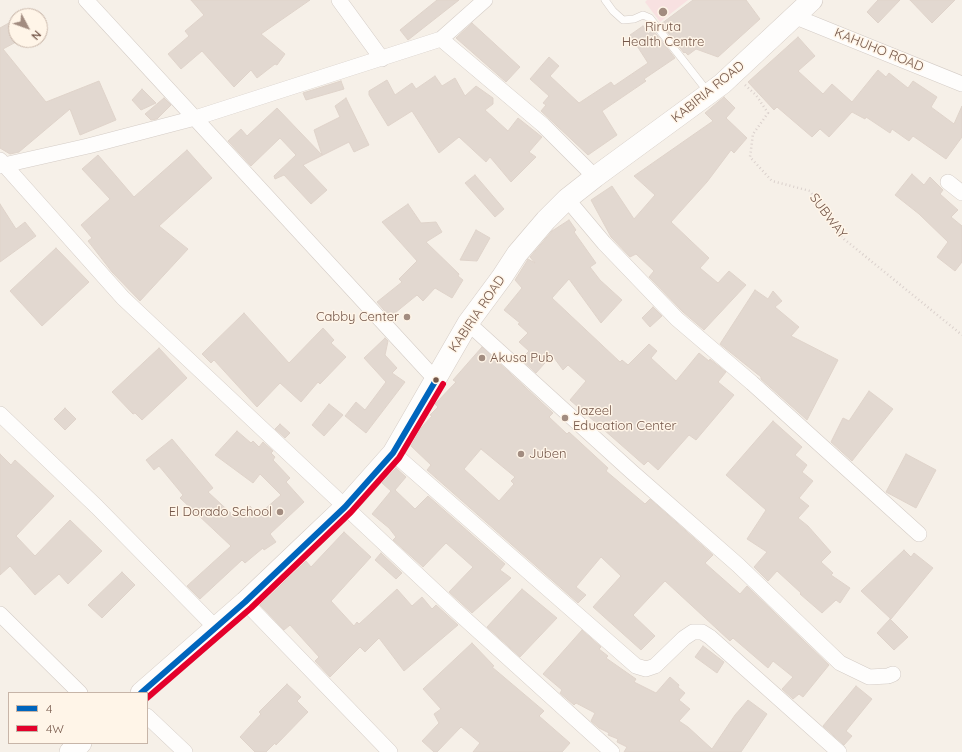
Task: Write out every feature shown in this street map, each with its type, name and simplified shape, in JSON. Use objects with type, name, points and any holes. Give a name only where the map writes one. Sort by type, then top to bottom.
[{"type":"main road","name":"KABIRIA ROAD","points":[[142,692],[245,602],[346,507],[393,453],[468,323],[517,254],[567,199],[710,94],[796,17],[812,0]]},
{"type":"main road","points":[[70,752],[80,744]]},
{"type":"street","points":[[86,0],[436,380]]},
{"type":"street","points":[[339,0],[382,59]]},
{"type":"street","points":[[1,163],[88,146],[195,118],[382,59],[441,39],[484,0]]},
{"type":"street","name":"KAHUHO ROAD","points":[[796,17],[962,84]]},
{"type":"street","points":[[441,39],[543,126],[595,177]]},
{"type":"street","points":[[1,163],[123,298],[453,608],[611,752]]},
{"type":"street","points":[[948,182],[962,193]]},
{"type":"street","points":[[567,199],[604,243],[677,319],[752,382],[919,534]]},
{"type":"street","points":[[468,323],[632,472],[738,565],[840,663],[869,677],[888,676],[893,674]]},
{"type":"street","points":[[0,414],[97,507],[215,627]]},
{"type":"street","points":[[393,453],[636,666],[646,669],[655,666],[684,638],[693,632],[702,632],[710,637],[839,752]]},
{"type":"street","points":[[245,602],[390,752]]},
{"type":"street","points":[[0,614],[79,692]]},
{"type":"street","points":[[148,717],[185,752]]},
{"type":"lane","points":[[605,0],[613,11],[623,20],[634,19],[643,15],[650,18],[710,94]]},
{"type":"path","name":"SUBWAY","points":[[732,74],[756,95],[768,114],[753,134],[750,157],[772,182],[810,191],[844,239],[962,335]]},
{"type":"shaded area","name":"Riruta Health Centre","points":[[647,0],[688,0],[660,22],[645,2]]},
{"type":"building","points":[[191,0],[310,0],[261,34],[285,54],[277,65],[275,64],[257,78],[251,70],[234,87],[202,51],[181,69],[168,54],[189,36],[185,31],[204,15]]},
{"type":"building","points":[[437,0],[459,0],[408,40],[400,30]]},
{"type":"building","points":[[693,0],[746,0],[760,19],[718,57],[696,49],[688,55],[685,52],[684,53],[661,24]]},
{"type":"building","points":[[878,0],[900,0],[878,23],[867,12]]},
{"type":"building","points":[[910,0],[955,0],[932,23]]},
{"type":"building","points":[[472,23],[520,67],[506,82],[456,38]]},
{"type":"building","points":[[8,24],[8,46],[3,49],[46,102],[99,81],[116,120],[80,135],[70,109],[19,152],[10,154],[0,148],[0,28]]},
{"type":"building","points":[[643,26],[648,34],[653,30],[675,58],[644,79],[646,81],[602,111],[617,135],[588,155],[541,111],[546,105],[543,103],[549,96],[530,79],[549,57],[559,66],[550,76],[579,103],[611,82],[614,86],[648,63],[630,35]]},
{"type":"building","points":[[798,37],[815,56],[798,71],[823,94],[832,84],[852,102],[878,70],[886,77],[889,73],[908,88],[913,81],[937,97],[931,107],[954,124],[962,106],[962,137],[946,159],[913,136],[909,141],[892,129],[890,133],[866,117],[865,119],[852,112],[829,137],[820,129],[812,137],[777,107],[774,110],[748,82]]},
{"type":"building","points":[[435,76],[442,86],[455,78],[465,96],[476,86],[493,98],[493,104],[485,110],[508,131],[518,118],[542,137],[529,152],[536,157],[511,182],[490,157],[486,162],[459,137],[439,153],[412,111],[388,126],[369,95],[369,91],[387,80],[395,95],[412,83],[416,89]]},
{"type":"building","points":[[341,81],[344,89],[306,100],[303,93]]},
{"type":"building","points":[[142,89],[156,103],[141,110],[132,100]]},
{"type":"building","points":[[724,97],[735,108],[726,118],[747,138],[734,153],[731,150],[707,182],[671,222],[709,258],[700,268],[718,283],[729,271],[746,285],[704,330],[683,312],[649,277],[654,271],[636,254],[630,257],[611,237],[591,200],[612,186],[634,219],[655,195],[634,176],[713,121],[705,113]]},
{"type":"building","points":[[164,98],[171,105],[157,119],[151,120],[145,114]]},
{"type":"building","points":[[346,98],[369,145],[354,152],[349,142],[303,165],[327,190],[311,204],[284,175],[275,179],[274,176],[296,155],[280,138],[251,166],[228,141],[241,129],[247,136],[277,108],[322,155],[314,130],[340,117],[335,106]]},
{"type":"building","points":[[187,150],[212,178],[159,226],[188,249],[140,301],[112,272],[88,241],[92,238],[81,225],[110,199],[82,169],[98,155],[134,197]]},
{"type":"building","points":[[912,174],[924,185],[930,177],[943,190],[940,194],[958,210],[951,217],[962,226],[962,262],[955,271],[937,257],[948,242],[919,214],[895,195]]},
{"type":"building","points":[[475,175],[504,209],[495,217],[465,183]]},
{"type":"building","points":[[0,204],[16,229],[25,222],[36,236],[0,262]]},
{"type":"building","points":[[408,204],[421,223],[436,222],[442,232],[426,242],[459,274],[458,276],[463,280],[452,298],[435,288],[423,301],[417,295],[390,317],[377,302],[402,282],[399,279],[417,261],[382,222]]},
{"type":"building","points":[[569,220],[576,230],[574,232],[596,263],[590,267],[600,280],[622,300],[601,323],[569,279],[552,298],[620,362],[622,360],[628,365],[649,344],[657,351],[651,358],[676,381],[699,353],[709,361],[710,359],[726,372],[718,382],[734,395],[696,440],[689,435],[658,470],[648,461],[644,465],[570,400],[586,381],[568,365],[563,370],[552,355],[536,373],[521,359],[529,351],[519,342],[528,333],[518,324],[520,323],[504,310],[522,288],[515,280],[528,259],[535,263],[530,257],[552,231]]},
{"type":"building","points":[[476,230],[490,238],[477,261],[460,260]]},
{"type":"building","points":[[56,248],[89,282],[42,326],[10,291]]},
{"type":"building","points":[[755,290],[768,299],[773,291],[782,301],[775,307],[799,327],[791,336],[838,360],[807,420],[761,379],[761,377],[720,344]]},
{"type":"building","points":[[653,307],[662,316],[650,327],[642,318]]},
{"type":"building","points":[[244,313],[289,363],[323,328],[334,340],[331,343],[346,357],[320,384],[318,382],[301,402],[280,383],[257,407],[214,360],[211,363],[202,354]]},
{"type":"building","points":[[385,338],[388,341],[385,355],[397,368],[392,373],[405,382],[366,433],[345,416],[356,402],[365,410],[386,382],[364,358]]},
{"type":"building","points":[[482,347],[553,413],[549,417],[567,434],[569,432],[608,468],[606,471],[645,504],[650,499],[713,555],[705,563],[740,594],[747,586],[829,665],[803,697],[799,694],[793,699],[782,689],[793,677],[773,661],[768,668],[733,638],[730,641],[665,581],[633,615],[655,636],[641,650],[593,607],[621,576],[601,557],[576,587],[586,595],[578,603],[427,470],[431,465],[411,446],[421,428],[432,416],[430,415],[438,407],[435,404],[456,382],[453,380]],"holes":[[[481,449],[515,477],[511,481],[514,484],[499,501],[464,469]]]},
{"type":"building","points":[[159,348],[187,378],[142,420],[135,413],[133,414],[112,392]]},
{"type":"building","points":[[869,391],[893,409],[852,461],[831,442],[843,418],[849,421]]},
{"type":"building","points":[[329,404],[343,415],[324,436],[312,425]]},
{"type":"building","points":[[65,408],[76,419],[65,430],[54,419]]},
{"type":"building","points":[[773,421],[802,447],[795,455],[807,465],[802,472],[813,481],[799,498],[809,506],[798,518],[808,526],[831,552],[821,562],[833,573],[831,575],[850,588],[840,603],[836,600],[822,613],[777,571],[768,581],[754,567],[767,552],[747,539],[766,510],[726,475]]},
{"type":"building","points":[[280,424],[290,433],[285,438],[275,429]]},
{"type":"building","points":[[237,431],[251,443],[253,441],[259,447],[263,442],[273,451],[271,453],[275,457],[273,460],[290,478],[286,482],[304,502],[270,534],[276,542],[264,550],[263,548],[245,563],[242,560],[200,599],[187,586],[231,546],[180,498],[183,495],[159,466],[154,470],[146,460],[172,439],[213,488],[208,492],[235,517],[250,506],[257,516],[281,495],[260,474],[253,483],[215,455]]},
{"type":"building","points":[[0,454],[11,465],[15,460],[54,496],[16,536],[35,556],[70,520],[102,551],[68,584],[59,574],[35,595],[10,566],[0,575]]},
{"type":"building","points":[[906,454],[936,470],[916,508],[886,492]]},
{"type":"building","points":[[396,468],[406,477],[395,490],[415,509],[428,496],[505,564],[500,570],[511,578],[472,613],[449,592],[473,567],[446,543],[423,567],[393,540],[396,537],[389,528],[372,514],[391,491],[382,483]]},
{"type":"building","points":[[344,532],[371,557],[331,601],[354,626],[357,622],[359,624],[397,589],[412,606],[422,597],[432,609],[436,605],[458,625],[404,671],[379,638],[365,652],[360,647],[330,677],[315,661],[319,657],[290,625],[284,630],[260,605],[306,561],[311,567]]},
{"type":"building","points":[[904,550],[911,557],[914,553],[933,568],[891,619],[861,591]]},
{"type":"building","points":[[381,553],[402,573],[396,579],[375,560]]},
{"type":"building","points":[[122,572],[135,585],[102,618],[88,605]]},
{"type":"building","points":[[522,589],[557,618],[520,657],[487,627]]},
{"type":"building","points":[[890,619],[908,637],[894,650],[877,633]]},
{"type":"building","points":[[582,630],[601,647],[599,649],[608,656],[606,658],[636,679],[634,682],[656,693],[670,677],[679,685],[678,687],[685,693],[679,700],[690,709],[679,721],[688,727],[712,749],[735,715],[748,700],[767,714],[741,752],[624,752],[627,747],[617,742],[618,739],[608,735],[609,733],[599,728],[591,721],[595,713],[576,703],[574,705],[560,693],[562,690],[543,674]]},
{"type":"building","points":[[472,643],[494,666],[492,667],[544,711],[539,716],[570,743],[562,752],[473,752],[480,743],[461,727],[437,752],[434,752],[422,741],[439,723],[434,714],[441,709],[423,689]]},
{"type":"building","points":[[703,646],[724,662],[717,673],[695,657]]},
{"type":"building","points":[[287,684],[301,697],[297,701],[308,712],[276,745],[275,743],[266,752],[255,752],[240,737],[261,714],[259,712]]},
{"type":"building","points":[[856,686],[872,699],[846,731],[852,736],[844,745],[823,726]]},
{"type":"transit line","name":"4","points":[[142,692],[245,602],[345,507],[393,453],[436,380]]},
{"type":"transit line","name":"4W","points":[[148,697],[251,608],[351,512],[399,458],[443,384]]},
{"type":"place","name":"Riruta Health Centre","points":[[663,12]]},
{"type":"place","name":"Cabby Center","points":[[407,317]]},
{"type":"place","name":"Akusa Pub","points":[[482,358]]},
{"type":"place","name":"Jazeel Education Center","points":[[565,418]]},
{"type":"place","name":"Juben","points":[[521,454]]},
{"type":"place","name":"El Dorado School","points":[[280,512]]}]
